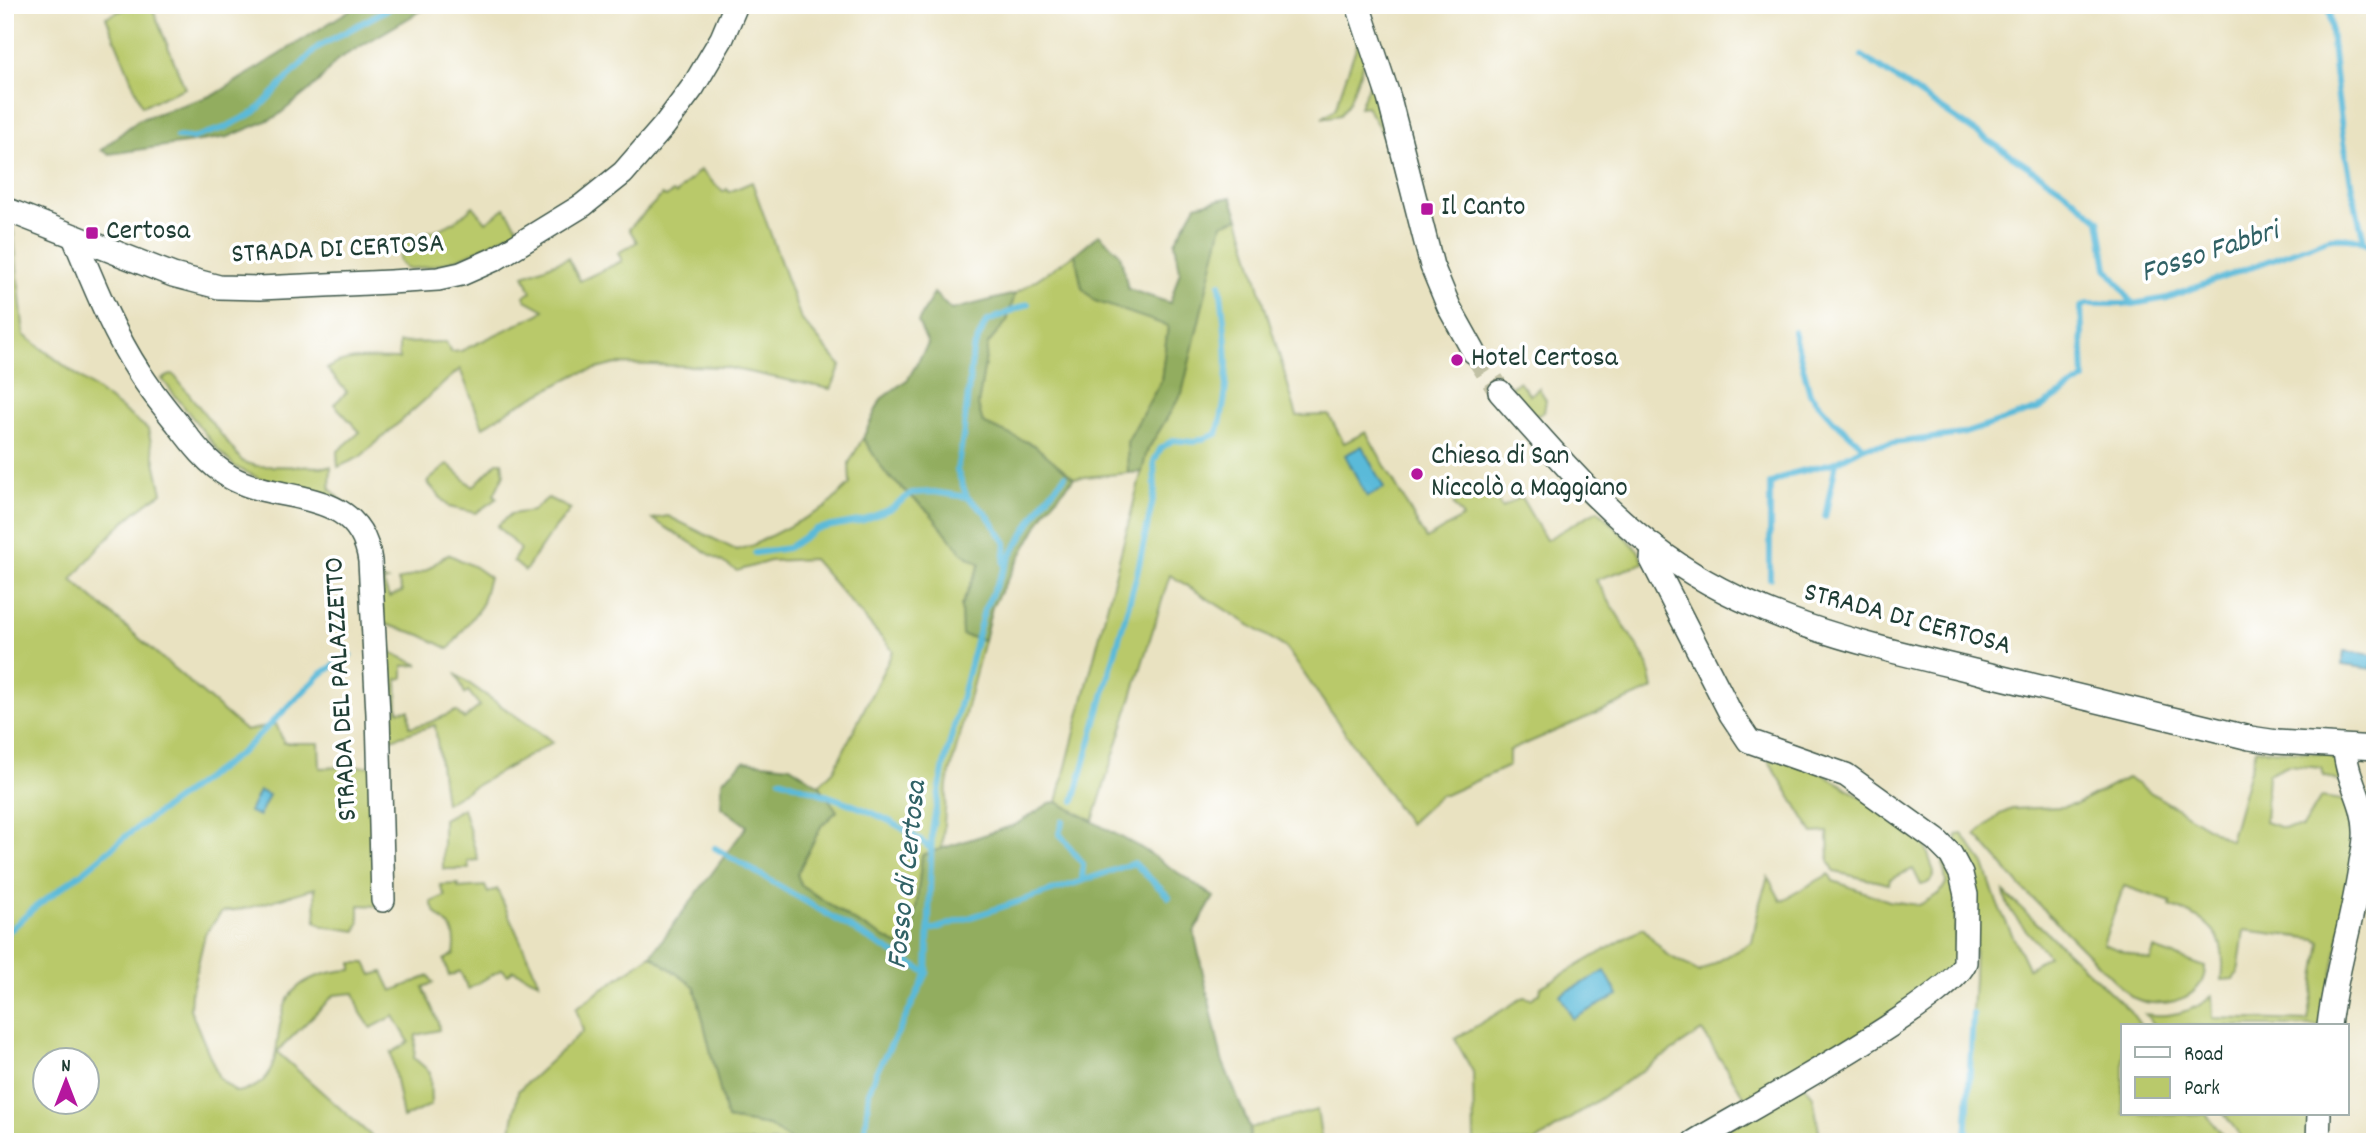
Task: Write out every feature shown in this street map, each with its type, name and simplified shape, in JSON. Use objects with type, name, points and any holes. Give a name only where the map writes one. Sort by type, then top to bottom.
[{"type":"street","name":"STRADA DI CERTOSA","points":[[5,209],[173,275],[226,288],[390,282],[438,279],[461,274],[495,259],[583,205],[623,173],[664,126],[693,87],[722,38],[736,5]]},
{"type":"street","points":[[1358,5],[1389,98],[1432,266],[1449,307],[1474,352]]},
{"type":"street","name":"STRADA DEL PALAZZETTO","points":[[74,237],[131,360],[153,393],[208,459],[237,481],[306,498],[326,506],[354,523],[363,537],[370,561],[378,714],[383,900]]},
{"type":"street","name":"STRADA DI CERTOSA","points":[[1500,392],[1571,469],[1653,546],[1694,573],[1751,604],[1796,623],[1843,638],[2250,738],[2375,748]]},
{"type":"street","points":[[1653,546],[1652,560],[1731,714],[1749,741],[1846,775],[1936,840],[1955,860],[1961,874],[1967,905],[1965,962],[1962,970],[1947,984],[1822,1068],[1693,1142]]},
{"type":"street","points":[[2329,1024],[2340,961],[2357,897],[2365,830],[2363,815],[2347,769],[2345,747]]},
{"type":"street","points":[[2318,1142],[2319,1116]]},
{"type":"green space","points":[[134,5],[151,5],[185,88],[142,106],[106,17]]},
{"type":"green space","points":[[358,5],[431,5],[337,60],[318,83],[276,117],[228,137],[109,154],[101,150],[138,120],[216,94]]},
{"type":"green space","points":[[1361,33],[1366,56],[1349,102],[1340,115],[1322,118],[1335,109]]},
{"type":"green space","points":[[1373,73],[1388,142],[1366,106],[1360,107]]},
{"type":"green space","points":[[700,170],[723,192],[752,182],[801,319],[841,366],[831,389],[724,367],[616,364],[577,374],[514,407],[483,427],[460,369],[360,457],[338,467],[337,452],[360,432],[334,404],[347,392],[327,369],[352,360],[399,359],[399,343],[446,342],[451,352],[461,351],[539,314],[544,310],[526,300],[524,296],[531,292],[524,275],[568,258],[580,281],[622,261],[618,253],[637,242],[629,229],[662,195],[666,197],[673,192],[676,194]]},
{"type":"green space","points":[[1231,197],[1239,218],[1222,224],[1182,393],[1147,451],[1142,472],[1128,473],[1127,442],[1161,381],[1168,326],[1095,301],[1082,288],[1075,254],[1099,234],[1120,254],[1128,289],[1170,303],[1180,271],[1175,242],[1196,205]]},
{"type":"green space","points":[[473,206],[486,222],[505,208],[519,229],[465,256],[437,265],[406,269],[399,261],[401,251],[411,239],[442,228]]},
{"type":"green space","points":[[1239,218],[1297,416],[1329,415],[1344,443],[1366,432],[1426,539],[1463,517],[1453,504],[1487,483],[1502,508],[1521,497],[1546,540],[1598,510],[1638,550],[1644,563],[1596,580],[1648,664],[1653,689],[1509,751],[1509,766],[1440,795],[1409,824],[1286,648],[1170,575],[1093,821],[1057,802],[1147,451],[1182,393],[1222,223]]},
{"type":"green space","points":[[5,223],[13,229],[24,335],[148,429],[162,493],[136,511],[113,532],[72,580],[246,731],[276,724],[284,743],[319,743],[320,768],[372,766],[378,906],[359,905],[356,931],[323,926],[316,922],[315,888],[248,908],[222,912],[205,934],[190,1009],[219,1078],[236,1092],[253,1088],[264,1080],[271,1070],[287,1001],[306,981],[333,972],[352,970],[352,963],[366,963],[372,975],[383,972],[392,991],[429,976],[433,983],[423,987],[439,1030],[416,1035],[414,1058],[430,1072],[431,1105],[403,1118],[391,1053],[409,1042],[394,1016],[371,1028],[361,1013],[354,993],[334,995],[277,1052],[378,1142],[5,1142]]},
{"type":"green space","points":[[1075,254],[1082,288],[1095,301],[1168,325],[1161,381],[1127,442],[1128,473],[1074,478],[1034,445],[983,424],[978,405],[988,344],[1007,321],[1015,294]]},
{"type":"green space","points":[[934,293],[951,310],[1015,294],[1007,321],[988,344],[978,405],[983,423],[1034,445],[1074,478],[1047,509],[992,607],[984,640],[962,635],[961,606],[980,564],[962,553],[930,513],[886,474],[863,438],[881,399],[908,379],[928,344],[918,322]]},
{"type":"green space","points":[[173,374],[243,462],[257,466],[331,467],[330,489],[352,510],[258,478],[235,467],[218,450],[162,379]]},
{"type":"green space","points":[[1519,381],[1530,395],[1539,388],[1546,400],[1544,412],[1533,415],[1510,388]]},
{"type":"green space","points":[[863,438],[886,474],[930,513],[962,553],[980,564],[961,606],[962,635],[984,640],[947,785],[942,849],[922,855],[913,937],[901,947],[852,920],[801,885],[797,874],[821,826],[837,811],[819,785],[834,770],[893,651],[813,559],[770,561],[737,571],[652,519],[668,516],[736,550],[751,546],[825,508],[850,484],[849,463]]},
{"type":"green space","points":[[497,462],[502,462],[504,474],[494,495],[497,498],[476,513],[449,507],[427,482],[448,464],[473,487]]},
{"type":"green space","points":[[548,498],[571,509],[525,571],[513,561],[520,549],[497,526],[511,514],[532,511]]},
{"type":"green space","points":[[448,554],[489,577],[481,606],[449,649],[421,635],[381,623],[378,578],[387,581],[383,582],[389,597],[402,592],[398,581],[425,571]]},
{"type":"green space","points":[[383,649],[419,665],[403,666],[403,678],[397,679],[398,711],[409,710],[410,727],[428,723],[456,711],[464,719],[480,706],[468,691],[465,694],[457,675],[553,742],[445,803],[435,725],[388,740]]},
{"type":"green space","points":[[2256,749],[2329,754],[2338,761],[2344,783],[2324,776],[2322,768],[2288,765],[2268,774],[2265,822],[2283,828],[2303,827],[2321,797],[2348,801],[2358,836],[2323,1024],[2153,1024],[2145,1014],[2181,1012],[2205,1002],[2212,996],[2213,1018],[2308,1021],[2321,942],[2316,939],[2244,930],[2238,973],[2233,979],[2222,980],[2222,951],[2214,931],[2196,917],[2170,906],[2171,902],[2124,886],[2103,944],[2150,961],[2154,949],[2205,967],[2200,984],[2188,996],[2170,1002],[2144,1002],[2131,997],[2021,887],[1976,835],[2000,814],[2012,809],[2077,804],[2127,778],[2230,841]]},
{"type":"green space","points":[[1764,753],[1821,772],[1922,836],[1934,872],[1932,879],[1921,885],[1913,869],[1890,879],[1889,884],[1835,872],[1829,861],[1828,832],[1813,833]]},
{"type":"green space","points":[[744,761],[790,766],[819,785],[837,811],[821,826],[797,874],[801,885],[852,920],[900,946],[913,937],[922,855],[1015,825],[1050,803],[1057,802],[1143,849],[1214,897],[1194,932],[1222,1060],[1250,1128],[1249,1137],[1245,1142],[793,1142],[769,1126],[727,1119],[695,987],[651,955],[747,826],[721,807],[722,781]]},
{"type":"green space","points":[[463,808],[478,860],[468,861],[469,869],[443,869],[443,819]]},
{"type":"green space","points":[[1962,834],[1984,864],[1997,903],[2028,968],[2048,956],[2016,918],[2004,892],[2130,1011],[2140,1024],[2121,1024],[2121,1116],[2208,1116],[2228,1142],[1964,1142],[1974,979],[1975,909],[1955,846],[1957,835]]},
{"type":"green space","points":[[1942,855],[1955,874],[1956,967],[1894,1015],[1684,1142],[1676,1142],[1746,1099],[1702,1031],[1535,1142],[1474,1142],[1473,1072],[1455,1039],[1524,997],[1531,999],[1540,993],[1541,987],[1643,928],[1666,954],[1699,972],[1752,942],[1768,877],[1781,901],[1829,874],[1833,881],[1889,901],[1919,905],[1940,893],[1946,883]]},
{"type":"green space","points":[[458,884],[458,888],[485,886],[488,893],[497,889],[539,982],[513,970],[508,975],[502,969],[468,989],[460,971],[449,976],[444,960],[454,954],[454,934],[434,910],[431,902],[445,896],[440,885]]},
{"type":"green space","points":[[651,955],[695,987],[727,1119],[769,1126],[793,1142],[509,1142],[518,1091],[583,1031],[576,1008]]},
{"type":"green space","points":[[1803,1083],[1813,1096],[1821,1142],[1706,1142]]},
{"type":"green space","points":[[1317,1110],[1322,1142],[1250,1142],[1250,1128]]},
{"type":"green space","points":[[2226,1116],[2312,1116],[2310,1142],[2245,1142]]},
{"type":"water","points":[[1362,446],[1384,488],[1367,497],[1345,455]]},
{"type":"water","points":[[2344,651],[2374,655],[2372,669],[2342,665]]},
{"type":"water","points":[[259,791],[269,795],[259,816],[249,812]]},
{"type":"water","points":[[1605,971],[1618,995],[1573,1019],[1560,995]]},
{"type":"waterway","points":[[177,137],[192,138],[224,128],[255,112],[318,47],[395,5]]},
{"type":"waterway","points":[[2329,5],[2341,124],[2364,240]]},
{"type":"waterway","points":[[1862,56],[2063,190],[2099,220],[2107,268],[2133,304]]},
{"type":"waterway","name":"Fosso Fabbri","points":[[1794,332],[1810,394],[1833,420],[1864,447],[1962,434],[2038,409],[2084,379],[2081,307],[2087,304],[2133,304],[2167,298],[2330,238],[2354,239],[2375,250]]},
{"type":"waterway","points":[[1074,801],[1137,574],[1155,490],[1154,461],[1161,448],[1173,440],[1194,442],[1217,434],[1227,378],[1220,284]]},
{"type":"waterway","name":"Fosso di Certosa","points":[[967,497],[957,470],[973,350],[986,322],[1028,304]]},
{"type":"waterway","points":[[1770,578],[1770,484],[1790,474],[1836,462],[1864,447]]},
{"type":"waterway","points":[[1825,517],[1836,462]]},
{"type":"waterway","name":"Fosso di Certosa","points":[[861,1142],[869,1091],[876,1072],[927,973],[932,830],[944,765],[984,610],[1012,553],[1044,501],[1065,476]]},
{"type":"waterway","name":"Fosso di Certosa","points":[[755,553],[788,548],[816,529],[864,520],[892,508],[912,493],[934,492],[967,497],[986,513],[1006,543],[1004,564]]},
{"type":"waterway","points":[[5,935],[34,908],[126,836],[243,751],[321,674],[350,655]]},
{"type":"waterway","points":[[780,779],[878,815],[914,835],[930,848]]},
{"type":"waterway","points":[[928,931],[1082,881],[1083,864],[1059,833],[1063,821]]},
{"type":"waterway","points":[[715,848],[927,973]]},
{"type":"waterway","points":[[1082,881],[1134,863],[1169,897]]},
{"type":"waterway","points":[[1966,1142],[1973,1014]]},
{"type":"tunnel","points":[[1474,352],[1500,392]]},
{"type":"place","name":"Il Canto","points":[[1427,209]]},
{"type":"place","name":"Certosa","points":[[92,233]]},
{"type":"place","name":"Hotel Certosa","points":[[1457,360]]},
{"type":"place","name":"Chiesa di San Niccolò a Maggiano","points":[[1417,474]]}]
